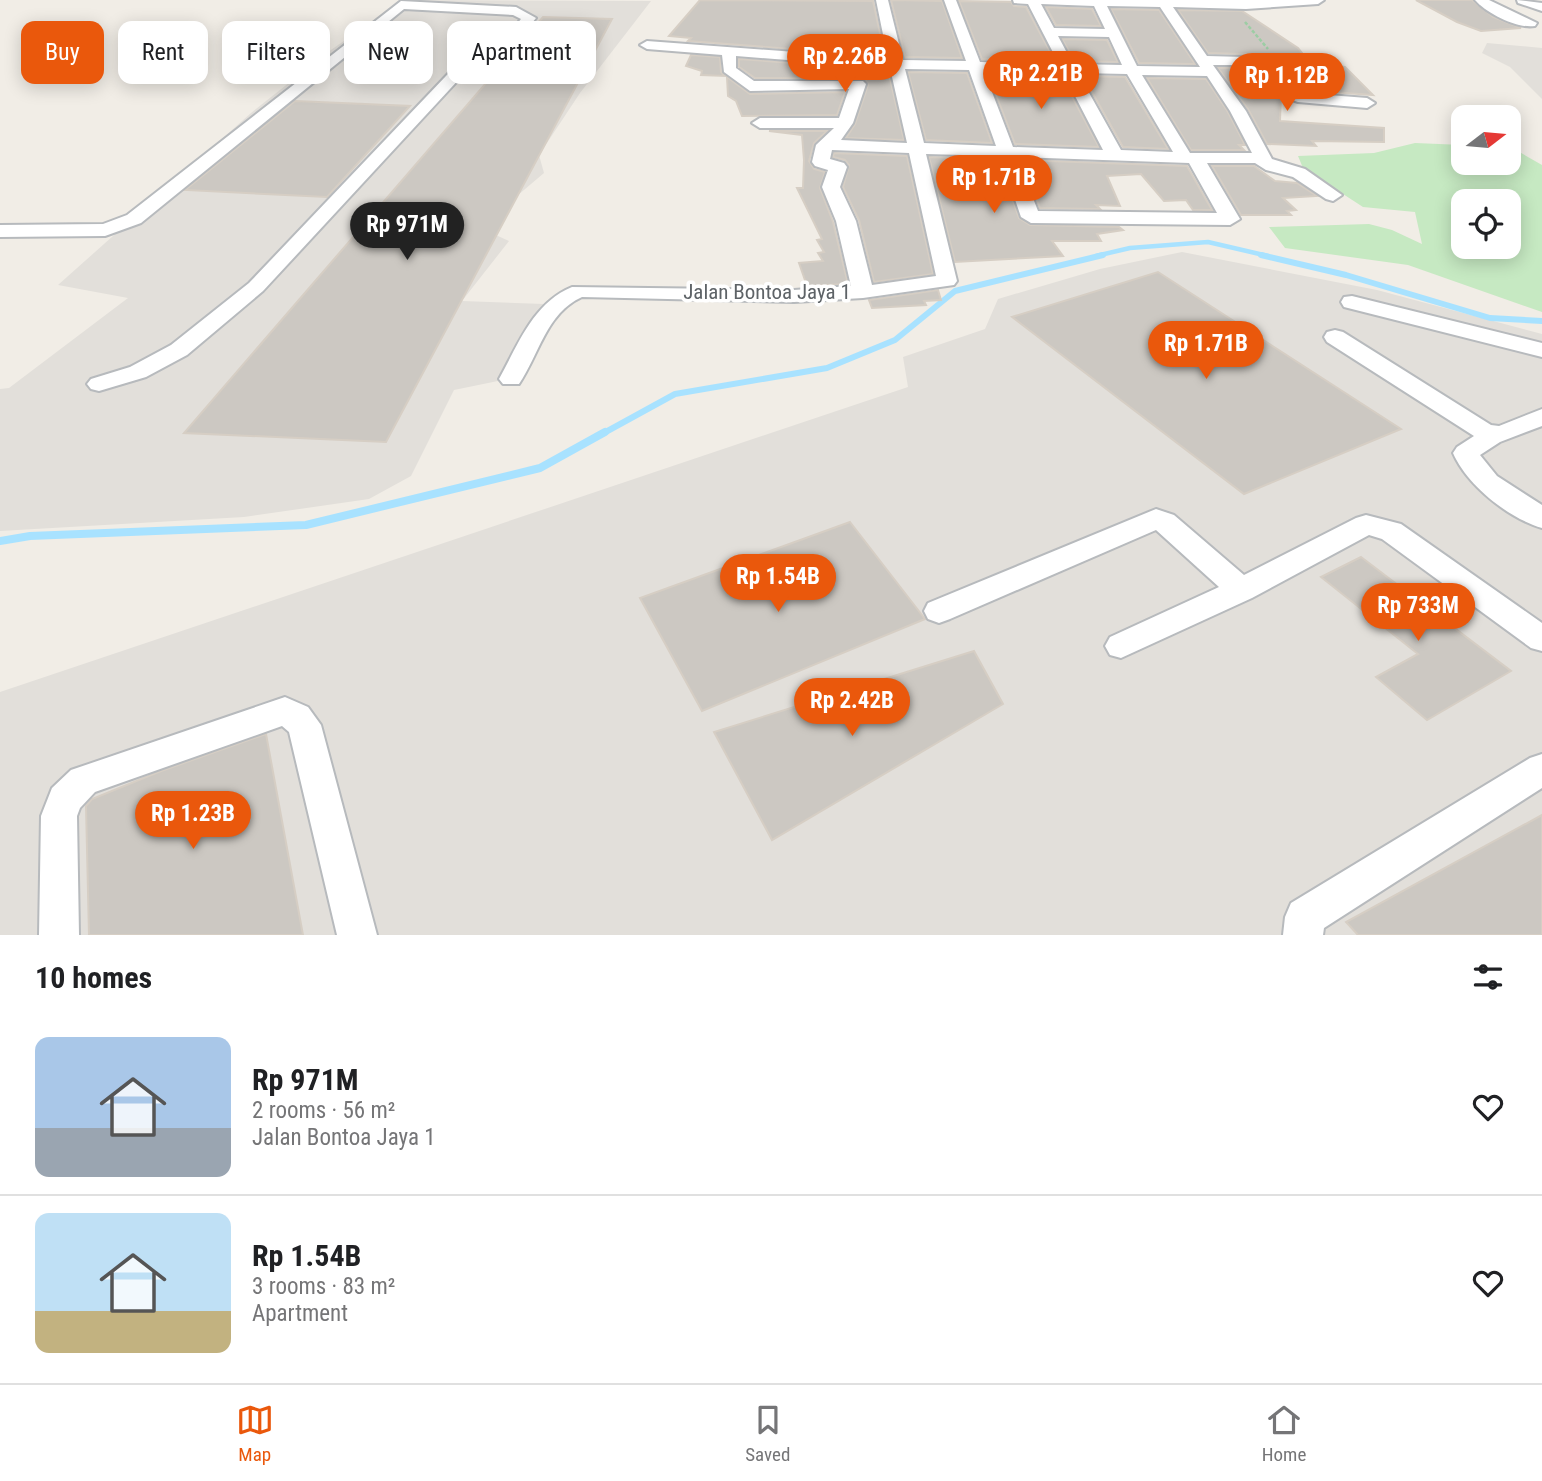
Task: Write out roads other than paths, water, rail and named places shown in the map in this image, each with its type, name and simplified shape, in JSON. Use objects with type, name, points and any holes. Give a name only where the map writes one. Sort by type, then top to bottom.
[{"type":"street","name":"Jalan Bontoa Jaya 1","points":[[511,379],[552,309],[565,296],[573,293],[598,291],[794,296],[863,292],[943,283],[948,279],[917,150],[878,89],[895,64],[882,0]]},
{"type":"street","points":[[950,0],[1028,215],[1034,219],[1230,219],[1132,70],[1099,2]]},
{"type":"street","points":[[1019,0],[1164,4],[1242,2],[1268,5],[1316,0]]},
{"type":"street","points":[[1032,0],[1114,154]]},
{"type":"street","points":[[1481,0],[1492,9],[1530,23]]},
{"type":"street","points":[[1523,0],[1542,7]]},
{"type":"street","points":[[0,231],[105,230],[134,219],[405,3],[521,5]]},
{"type":"street","points":[[1164,4],[1238,111],[1262,157],[1272,166],[1299,173],[1333,195]]},
{"type":"street","points":[[99,384],[138,372],[179,350],[256,287],[521,5]]},
{"type":"street","points":[[1049,32],[1114,33]]},
{"type":"street","points":[[647,46],[895,64],[1069,69],[1132,70],[1276,61],[1298,97],[1367,103]]},
{"type":"street","points":[[729,51],[729,69],[750,86],[858,84],[878,89]]},
{"type":"street","points":[[825,145],[832,142],[847,117],[878,89]]},
{"type":"street","points":[[760,123],[847,117]]},
{"type":"street","points":[[825,145],[1190,158],[1262,157]]},
{"type":"street","points":[[825,145],[821,162],[838,166],[831,187],[846,221],[863,292]]},
{"type":"street","points":[[1352,302],[1542,350]]},
{"type":"street","points":[[1335,337],[1485,432],[1502,434],[1542,417]]},
{"type":"street","points":[[1494,434],[1466,453],[1469,462],[1487,481],[1542,518]]},
{"type":"street","points":[[939,611],[1156,519],[1164,522],[1241,590]]},
{"type":"street","points":[[1121,646],[1241,590],[1366,525],[1391,531],[1542,639]]},
{"type":"street","points":[[59,935],[59,816],[72,791],[83,781],[285,711],[303,725],[357,935]]},
{"type":"street","points":[[1303,935],[1305,917],[1542,769]]},
{"type":"waterway","points":[[1096,256],[1130,248],[1208,242],[1268,256]]},
{"type":"waterway","points":[[602,434],[675,394],[827,368],[895,340],[955,291],[1103,255]]},
{"type":"waterway","points":[[1261,255],[1346,275],[1490,318],[1542,321]]},
{"type":"waterway","points":[[0,541],[30,536],[306,525],[540,468],[605,432]]}]
